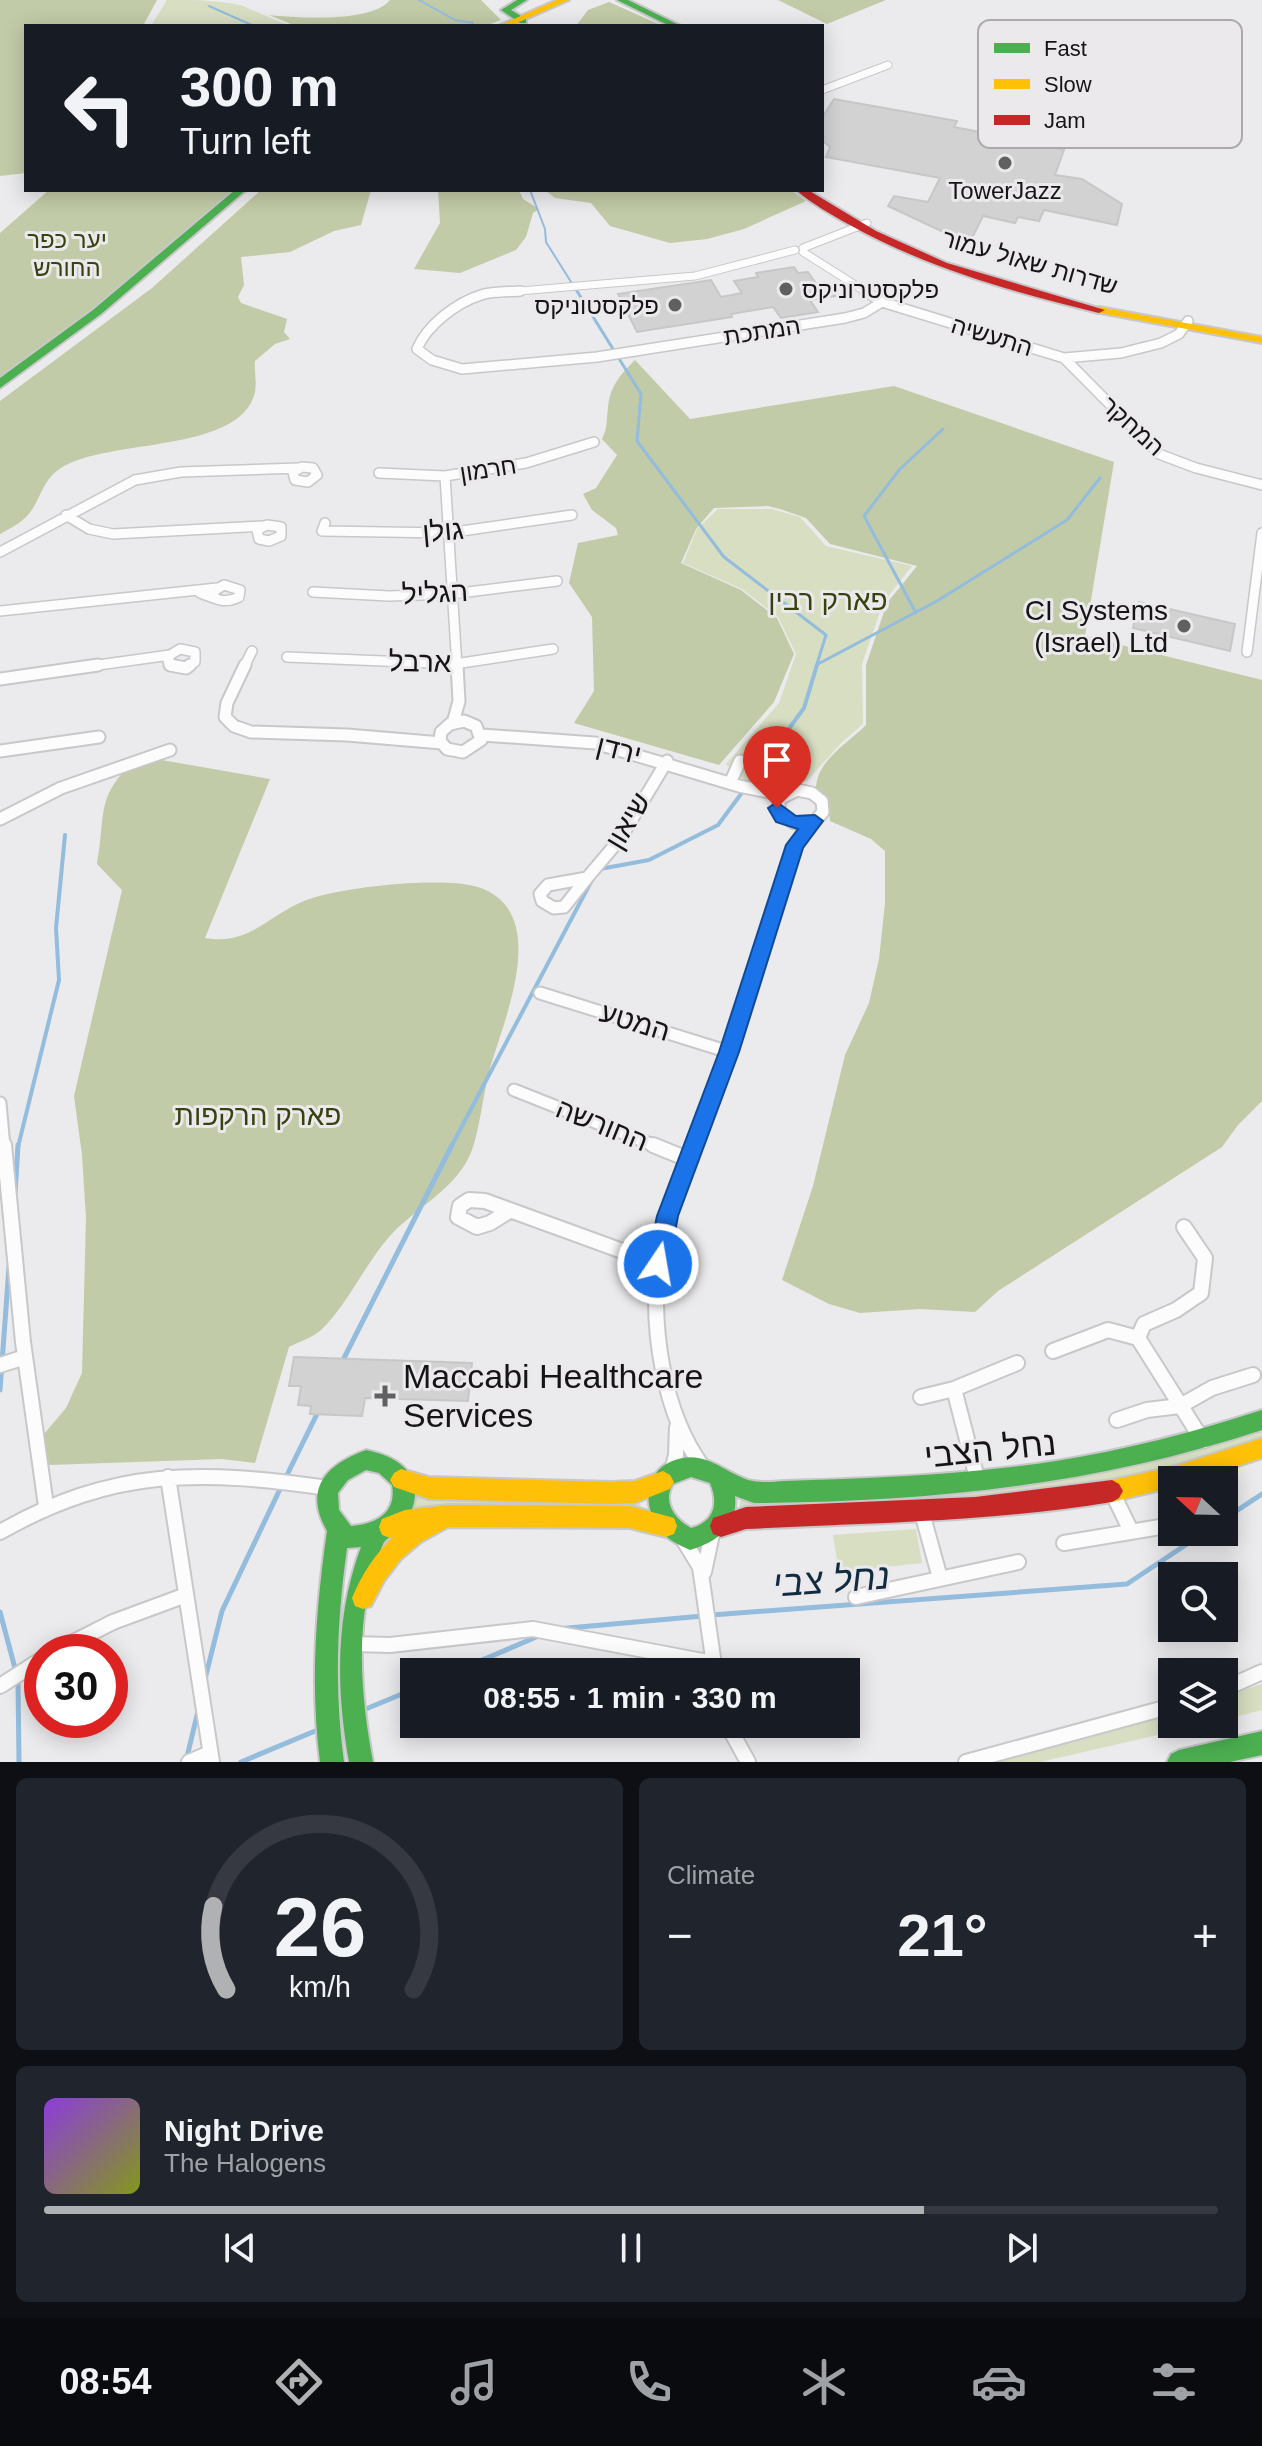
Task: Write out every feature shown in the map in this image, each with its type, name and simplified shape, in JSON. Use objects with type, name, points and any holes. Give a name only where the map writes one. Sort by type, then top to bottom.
[{"type":"main road","points":[[523,0],[505,10],[514,23],[574,0]]},
{"type":"main road","points":[[560,4],[581,0]]},
{"type":"main road","points":[[621,0],[673,24]]},
{"type":"main road","points":[[635,0],[685,24]]},
{"type":"main road","points":[[0,384],[97,312],[239,192]]},
{"type":"main road","name":"שדרות שאול עמור","points":[[805,192],[863,225],[983,271],[1186,324],[1262,340]]},
{"type":"main road","name":"שדרות שאול עמור","points":[[817,192],[863,225]]},
{"type":"main road","name":"שדרות שאול עמור","points":[[1186,324],[1262,330]]},
{"type":"main road","name":"נחל הצבי","points":[[712,1474],[735,1488],[758,1491],[978,1483],[1089,1467],[1203,1442],[1262,1420]]},
{"type":"main road","name":"נחל הצבי","points":[[717,1530],[761,1517],[922,1513],[1024,1505],[1208,1469],[1262,1448]]},
{"type":"main road","points":[[361,1762],[352,1718],[352,1644],[362,1568],[383,1530],[403,1509],[405,1492],[401,1480],[380,1461],[366,1460],[344,1466],[328,1488],[327,1513],[338,1531],[347,1537],[361,1538],[383,1530],[420,1518],[462,1516],[630,1517],[666,1526],[681,1537],[702,1538],[717,1530],[729,1504],[712,1474],[690,1467],[635,1492],[429,1488],[401,1480]]},
{"type":"main road","points":[[666,1526],[657,1501],[667,1478]]},
{"type":"main road","points":[[353,1627],[375,1572],[398,1542],[424,1527],[462,1516]]},
{"type":"main road","points":[[332,1762],[325,1724],[325,1670],[338,1531]]},
{"type":"main road","points":[[1179,1762],[1262,1743]]},
{"type":"street","points":[[824,89],[888,65]]},
{"type":"street","points":[[800,250],[863,225]]},
{"type":"street","name":"המתכת","points":[[800,250],[712,272],[587,287],[483,294],[465,301],[447,314],[419,340],[417,349],[425,358],[462,369],[638,351],[845,318],[864,313],[882,302]]},
{"type":"street","name":"התעשיה","points":[[800,250],[882,302],[1064,358],[1121,353],[1161,343],[1179,334],[1186,324]]},
{"type":"street","name":"המחקר","points":[[1064,358],[1159,454],[1196,468],[1262,485]]},
{"type":"street","name":"חרמון","points":[[379,473],[445,476],[526,463],[594,442]]},
{"type":"street","points":[[0,552],[123,484],[152,476],[270,470],[295,472]]},
{"type":"street","points":[[445,476],[459,701],[482,735],[478,744],[463,752],[447,749],[440,737],[459,701]]},
{"type":"street","points":[[66,515],[89,529],[113,534],[237,530],[263,526],[278,526],[283,534],[269,541],[237,530]]},
{"type":"street","name":"גולן","points":[[325,523],[322,531],[448,533],[572,515]]},
{"type":"street","points":[[257,536],[257,530],[263,526]]},
{"type":"street","points":[[1247,652],[1262,533]]},
{"type":"street","name":"הגליל","points":[[313,592],[389,596],[452,594],[557,581]]},
{"type":"street","points":[[0,611],[93,599],[215,593]]},
{"type":"street","name":"ארבל","points":[[287,657],[455,664],[553,649]]},
{"type":"street","points":[[252,651],[227,703],[225,717],[234,726],[251,732],[442,743]]},
{"type":"street","points":[[0,679],[143,661],[171,661]]},
{"type":"street","points":[[412,739],[448,726],[473,724]]},
{"type":"street","name":"ירדן","points":[[482,735],[557,736],[667,761],[752,790],[783,795]]},
{"type":"street","points":[[0,751],[99,737]]},
{"type":"street","points":[[0,816],[94,776],[170,750]]},
{"type":"street","name":"שיאון","points":[[587,878],[597,870],[613,847],[644,793],[667,761]]},
{"type":"street","points":[[730,783],[740,761]]},
{"type":"street","name":"ירדן","points":[[752,790],[777,808]]},
{"type":"street","points":[[712,1474],[689,1451],[676,1414],[662,1349],[658,1264],[668,1216],[729,1052],[795,845],[823,812],[822,801],[797,790],[783,795],[777,808],[788,821],[795,845]]},
{"type":"street","points":[[788,821],[800,824],[815,821]]},
{"type":"street","name":"המטע","points":[[540,993],[729,1052]]},
{"type":"street","name":"החורשה","points":[[514,1090],[690,1160]]},
{"type":"street","points":[[0,1103],[5,1208],[46,1506]]},
{"type":"street","points":[[509,1211],[658,1264]]},
{"type":"street","points":[[1138,1338],[1144,1324],[1176,1310],[1201,1293],[1205,1258],[1184,1227]]},
{"type":"street","points":[[1053,1351],[1108,1330],[1138,1338],[1203,1442]]},
{"type":"street","points":[[0,1365],[25,1357]]},
{"type":"street","points":[[921,1397],[954,1389],[1017,1363]]},
{"type":"street","points":[[1117,1420],[1147,1410],[1180,1406],[1212,1388],[1253,1375]]},
{"type":"street","points":[[954,1389],[978,1483]]},
{"type":"street","points":[[667,1478],[676,1455],[676,1414]]},
{"type":"street","points":[[168,1477],[211,1758],[189,1762]]},
{"type":"street","points":[[0,1532],[63,1498],[117,1483],[168,1477],[262,1478],[328,1488]]},
{"type":"street","points":[[1111,1490],[1131,1531]]},
{"type":"street","points":[[922,1513],[940,1578]]},
{"type":"street","points":[[1064,1543],[1158,1527]]},
{"type":"street","points":[[702,1592],[717,1530]]},
{"type":"street","points":[[681,1537],[700,1567],[713,1658]]},
{"type":"street","points":[[856,1597],[1018,1562]]},
{"type":"street","points":[[89,1634],[186,1595]]},
{"type":"street","points":[[352,1644],[390,1645],[533,1629],[671,1658]]},
{"type":"street","points":[[0,1686],[24,1671]]},
{"type":"street","points":[[1238,1683],[1262,1672]]},
{"type":"street","points":[[966,1762],[1158,1710]]},
{"type":"street","points":[[735,1738],[748,1762]]},
{"type":"green space","name":"יער כפר החורש","points":[[0,0],[157,0],[144,24],[24,24],[24,173],[0,176]]},
{"type":"green space","points":[[167,0],[234,4],[286,24],[152,24]]},
{"type":"green space","points":[[390,0],[481,0],[501,20],[490,24],[291,24],[269,15],[315,18],[351,16],[381,7]]},
{"type":"green space","points":[[778,0],[886,0],[827,24]]},
{"type":"green space","points":[[609,2],[658,24],[578,24],[588,10]]},
{"type":"green space","name":"יער כפר החורש","points":[[47,192],[232,192],[104,300],[0,380],[0,233]]},
{"type":"green space","points":[[259,192],[370,192],[361,225],[334,231],[290,252],[241,257],[244,285],[238,297],[241,303],[287,319],[284,332],[290,339],[275,344],[255,361],[255,392],[245,412],[225,426],[200,435],[109,452],[61,468],[49,479],[26,517],[0,534],[0,401],[152,288]]},
{"type":"green space","points":[[438,192],[520,192],[523,199],[539,209],[533,213],[526,237],[516,250],[460,273],[414,269],[440,223]]},
{"type":"green space","points":[[548,192],[794,192],[806,201],[744,229],[707,239],[670,243],[610,226],[591,203],[555,198]]},
{"type":"green space","points":[[635,360],[690,419],[894,386],[1114,462],[1085,636],[1262,680],[1262,1101],[1222,1147],[998,1291],[975,1312],[920,1309],[860,1313],[829,1304],[782,1280],[813,1186],[845,1055],[869,1003],[879,959],[885,903],[885,851],[871,839],[830,821],[828,800],[816,789],[817,779],[827,761],[866,725],[866,665],[887,603],[917,566],[830,544],[806,518],[780,509],[768,506],[714,508],[696,529],[681,563],[741,590],[777,618],[794,654],[774,702],[719,765],[574,723],[594,691],[592,617],[569,583],[578,543],[618,535],[616,528],[592,510],[583,494],[596,488],[617,455],[602,439],[609,400],[617,381]]},
{"type":"green space","name":"פארק רבין","points":[[718,509],[772,509],[800,517],[826,546],[912,566],[883,603],[862,664],[863,724],[807,781],[768,786],[745,781],[726,764],[779,703],[796,654],[778,617],[742,589],[683,563],[697,529]]},
{"type":"green space","name":"פארק הרקפות","points":[[139,756],[270,779],[205,938],[234,938],[246,934],[304,901],[341,891],[441,883],[478,887],[501,900],[514,920],[518,944],[511,999],[489,1072],[470,1155],[454,1179],[389,1237],[330,1321],[318,1333],[289,1347],[255,1463],[222,1459],[49,1465],[33,1447],[66,1408],[82,1373],[86,1218],[74,1096],[122,890],[97,864],[105,805],[115,783]]},
{"type":"green space","points":[[1262,1423],[1262,1447],[1186,1466],[1158,1466],[1158,1473],[1061,1497],[739,1513],[741,1494],[992,1484]]},
{"type":"green space","points":[[404,1490],[639,1498],[641,1509],[401,1514]]},
{"type":"green space","points":[[916,1529],[922,1563],[839,1572],[833,1535]]},
{"type":"green space","points":[[1262,1684],[1262,1710],[1238,1716],[1238,1692]]},
{"type":"green space","points":[[1158,1714],[1158,1735],[1040,1762],[968,1762]]},
{"type":"building","name":"TowerJazz","points":[[834,99],[957,121],[954,127],[978,132],[978,148],[1064,150],[1055,175],[1082,179],[1122,204],[1117,225],[1044,210],[1039,221],[1018,217],[1015,223],[983,216],[973,236],[956,238],[888,206],[894,196],[928,202],[940,178],[826,157],[830,147],[824,142],[824,115]]},
{"type":"building","points":[[794,267],[798,273],[808,272],[817,285],[827,284],[836,296],[810,300],[818,312],[781,318],[773,307],[731,314],[732,317],[637,332],[618,294],[711,280],[721,297],[742,293],[734,281],[758,277],[756,273]]},
{"type":"building","name":"CI Systems (Israel) Ltd","points":[[1139,602],[1235,624],[1230,651],[1133,628]]},
{"type":"building","points":[[294,1357],[472,1363],[468,1401],[365,1398],[362,1416],[310,1414],[311,1406],[298,1405],[301,1386],[289,1386]]},
{"type":"waterway","points":[[419,0],[455,20],[473,24]]},
{"type":"waterway","points":[[209,6],[250,24]]},
{"type":"waterway","points":[[531,192],[545,229],[546,242],[578,293]]},
{"type":"waterway","points":[[577,291],[641,394],[637,441],[724,557],[826,635],[816,667]]},
{"type":"waterway","points":[[916,612],[864,516],[900,469],[943,429]]},
{"type":"waterway","points":[[916,612],[1067,520],[1100,478]]},
{"type":"waterway","points":[[818,664],[916,612]]},
{"type":"waterway","points":[[750,782],[804,708],[817,665]]},
{"type":"waterway","points":[[600,869],[649,860],[718,825],[741,794]]},
{"type":"waterway","points":[[18,1147],[59,980],[56,928],[65,835]]},
{"type":"waterway","points":[[451,1147],[593,878]]},
{"type":"waterway","points":[[15,1194],[18,1145]]},
{"type":"waterway","points":[[343,1360],[452,1145]]},
{"type":"waterway","points":[[0,1390],[9,1267]]},
{"type":"waterway","points":[[285,1479],[318,1412]]},
{"type":"waterway","points":[[205,1679],[222,1611],[281,1487]]},
{"type":"waterway","name":"נחל צבי","points":[[1238,1510],[1262,1494]]},
{"type":"waterway","name":"נחל צבי","points":[[712,1615],[1127,1584],[1184,1546]]},
{"type":"waterway","points":[[0,1612],[16,1672]]},
{"type":"waterway","name":"נחל צבי","points":[[557,1629],[703,1616]]},
{"type":"waterway","name":"נחל צבי","points":[[487,1658],[541,1635]]},
{"type":"waterway","points":[[18,1681],[19,1762]]},
{"type":"waterway","name":"נחל צבי","points":[[361,1711],[400,1695]]},
{"type":"waterway","points":[[186,1761],[198,1711]]},
{"type":"waterway","name":"נחל צבי","points":[[241,1762],[320,1729]]},
{"type":"traffic: fast","points":[[523,0],[505,10],[523,21]]},
{"type":"traffic: fast","points":[[621,0],[673,24]]},
{"type":"traffic: fast","points":[[0,384],[97,312],[239,192]]},
{"type":"traffic: fast","points":[[719,1479],[725,1509],[718,1525],[690,1539],[676,1532],[660,1510],[660,1487],[666,1477],[676,1470],[691,1467],[706,1470],[754,1492],[951,1484],[1004,1479],[1108,1462],[1160,1451],[1262,1420]]},
{"type":"traffic: fast","points":[[366,1460],[385,1465],[400,1478],[404,1496],[402,1505],[393,1522],[380,1531],[347,1537],[330,1514],[328,1492],[341,1473],[366,1460]]},
{"type":"traffic: fast","points":[[332,1762],[325,1675],[338,1531]]},
{"type":"traffic: fast","points":[[361,1762],[352,1704],[351,1647],[358,1590],[376,1534]]},
{"type":"traffic: fast","points":[[1179,1762],[1262,1743]]},
{"type":"traffic: slow","points":[[507,24],[565,0]]},
{"type":"traffic: slow","points":[[1099,310],[1262,340]]},
{"type":"traffic: slow","points":[[1112,1491],[1176,1476],[1262,1448]]},
{"type":"traffic: slow","points":[[401,1480],[429,1488],[612,1493],[635,1492],[663,1482]]},
{"type":"traffic: slow","points":[[390,1527],[405,1521],[447,1516],[630,1517],[666,1526]]},
{"type":"traffic: slow","points":[[363,1598],[393,1552],[413,1535],[439,1522]]},
{"type":"traffic: jam","points":[[804,192],[872,233],[944,265],[1019,290],[1099,310]]},
{"type":"traffic: jam","points":[[721,1526],[746,1518],[975,1508],[1112,1491]]},
{"type":"place","name":"TowerJazz","points":[[1005,163]]},
{"type":"place","name":"פלקסטרוניקס","points":[[786,289]]},
{"type":"place","name":"פלקסטוניקס","points":[[675,305]]},
{"type":"place","name":"CI Systems (Israel) Ltd","points":[[1184,626]]},
{"type":"place","name":"Maccabi Healthcare Services","points":[[385,1396]]},
{"type":"route","points":[[658,1264],[668,1216],[729,1052],[795,845],[815,821],[808,824],[788,821],[777,808]]}]
